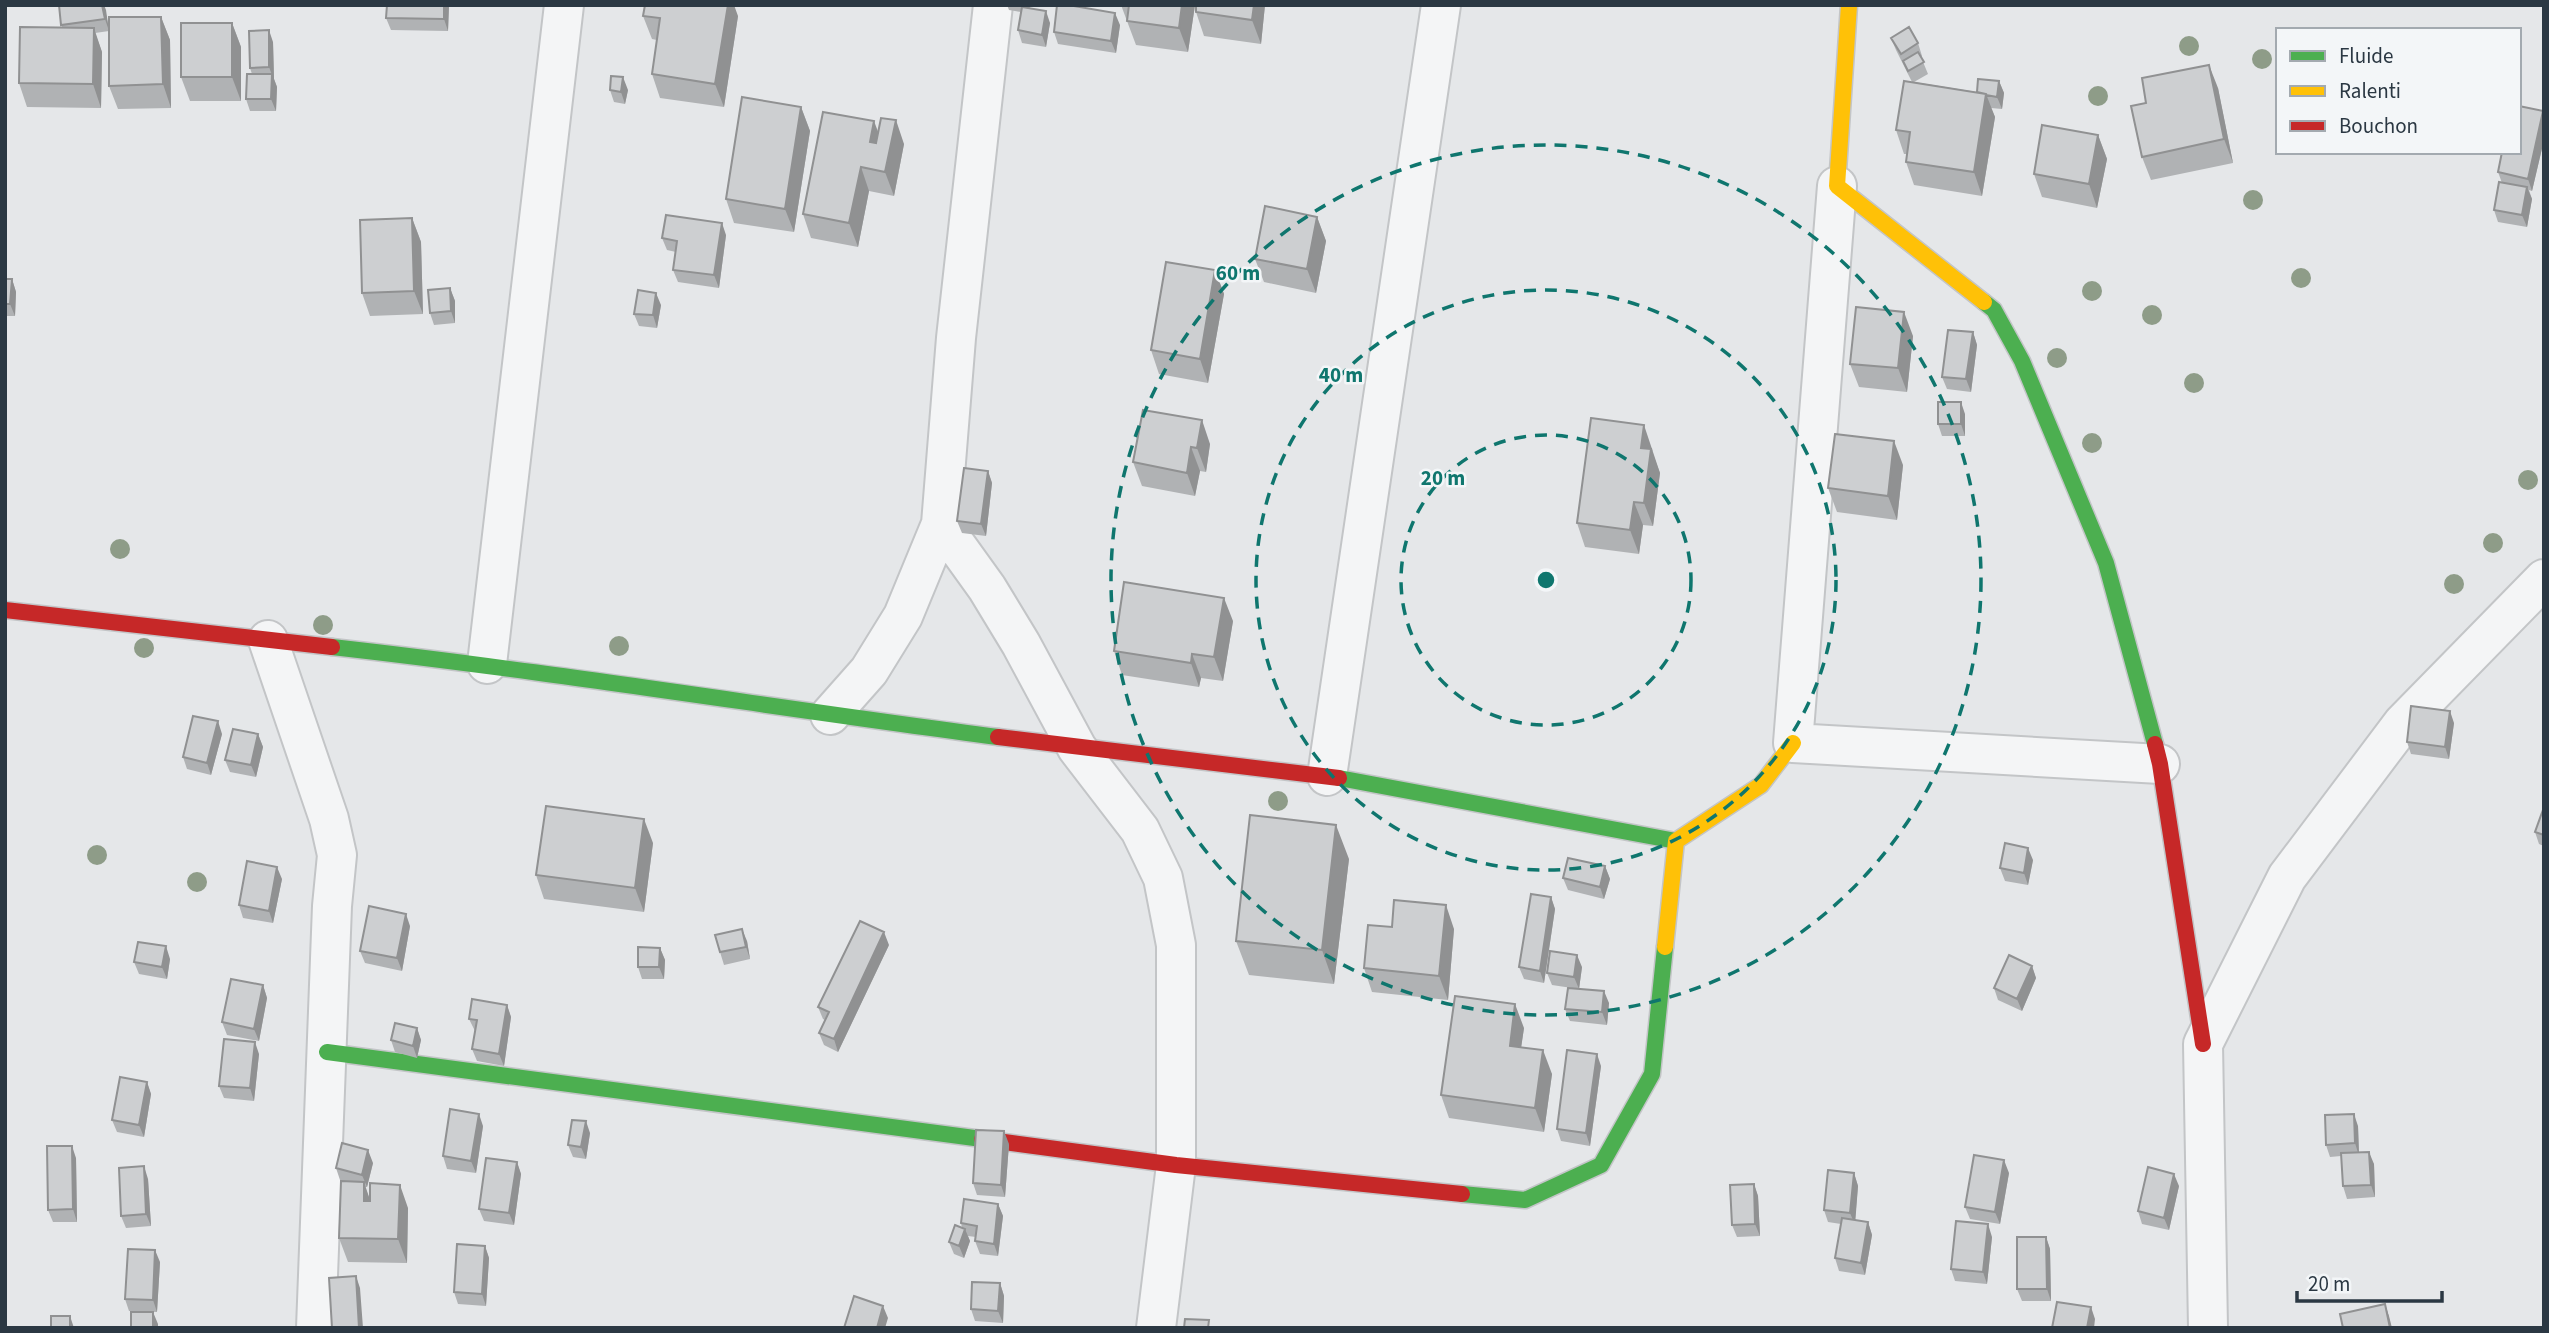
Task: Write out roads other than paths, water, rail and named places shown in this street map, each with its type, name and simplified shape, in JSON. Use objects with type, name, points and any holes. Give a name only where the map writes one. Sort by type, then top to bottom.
[{"type":"street","points":[[486,664],[564,5]]},
{"type":"street","points":[[830,715],[869,671],[902,616],[941,524],[956,338],[993,5]]},
{"type":"street","points":[[1327,776],[1441,5]]},
{"type":"street","points":[[5,610],[486,664],[1077,748],[1327,776],[1676,841],[1761,785],[1793,743],[1849,5]]},
{"type":"street","points":[[1837,186],[1994,310],[2022,361],[2106,563],[2160,764],[2203,1044],[2208,1328]]},
{"type":"street","points":[[941,524],[987,588],[1021,644],[1077,748],[1140,830],[1163,878],[1177,945],[1176,1165],[1156,1328]]},
{"type":"street","points":[[2203,1044],[2287,877],[2403,723],[2544,579]]},
{"type":"street","points":[[268,640],[329,819],[337,855],[332,906],[316,1328]]},
{"type":"street","points":[[1793,743],[2160,764]]},
{"type":"street","points":[[327,1052],[1176,1165],[1525,1200],[1601,1165],[1653,1074],[1676,841]]}]
